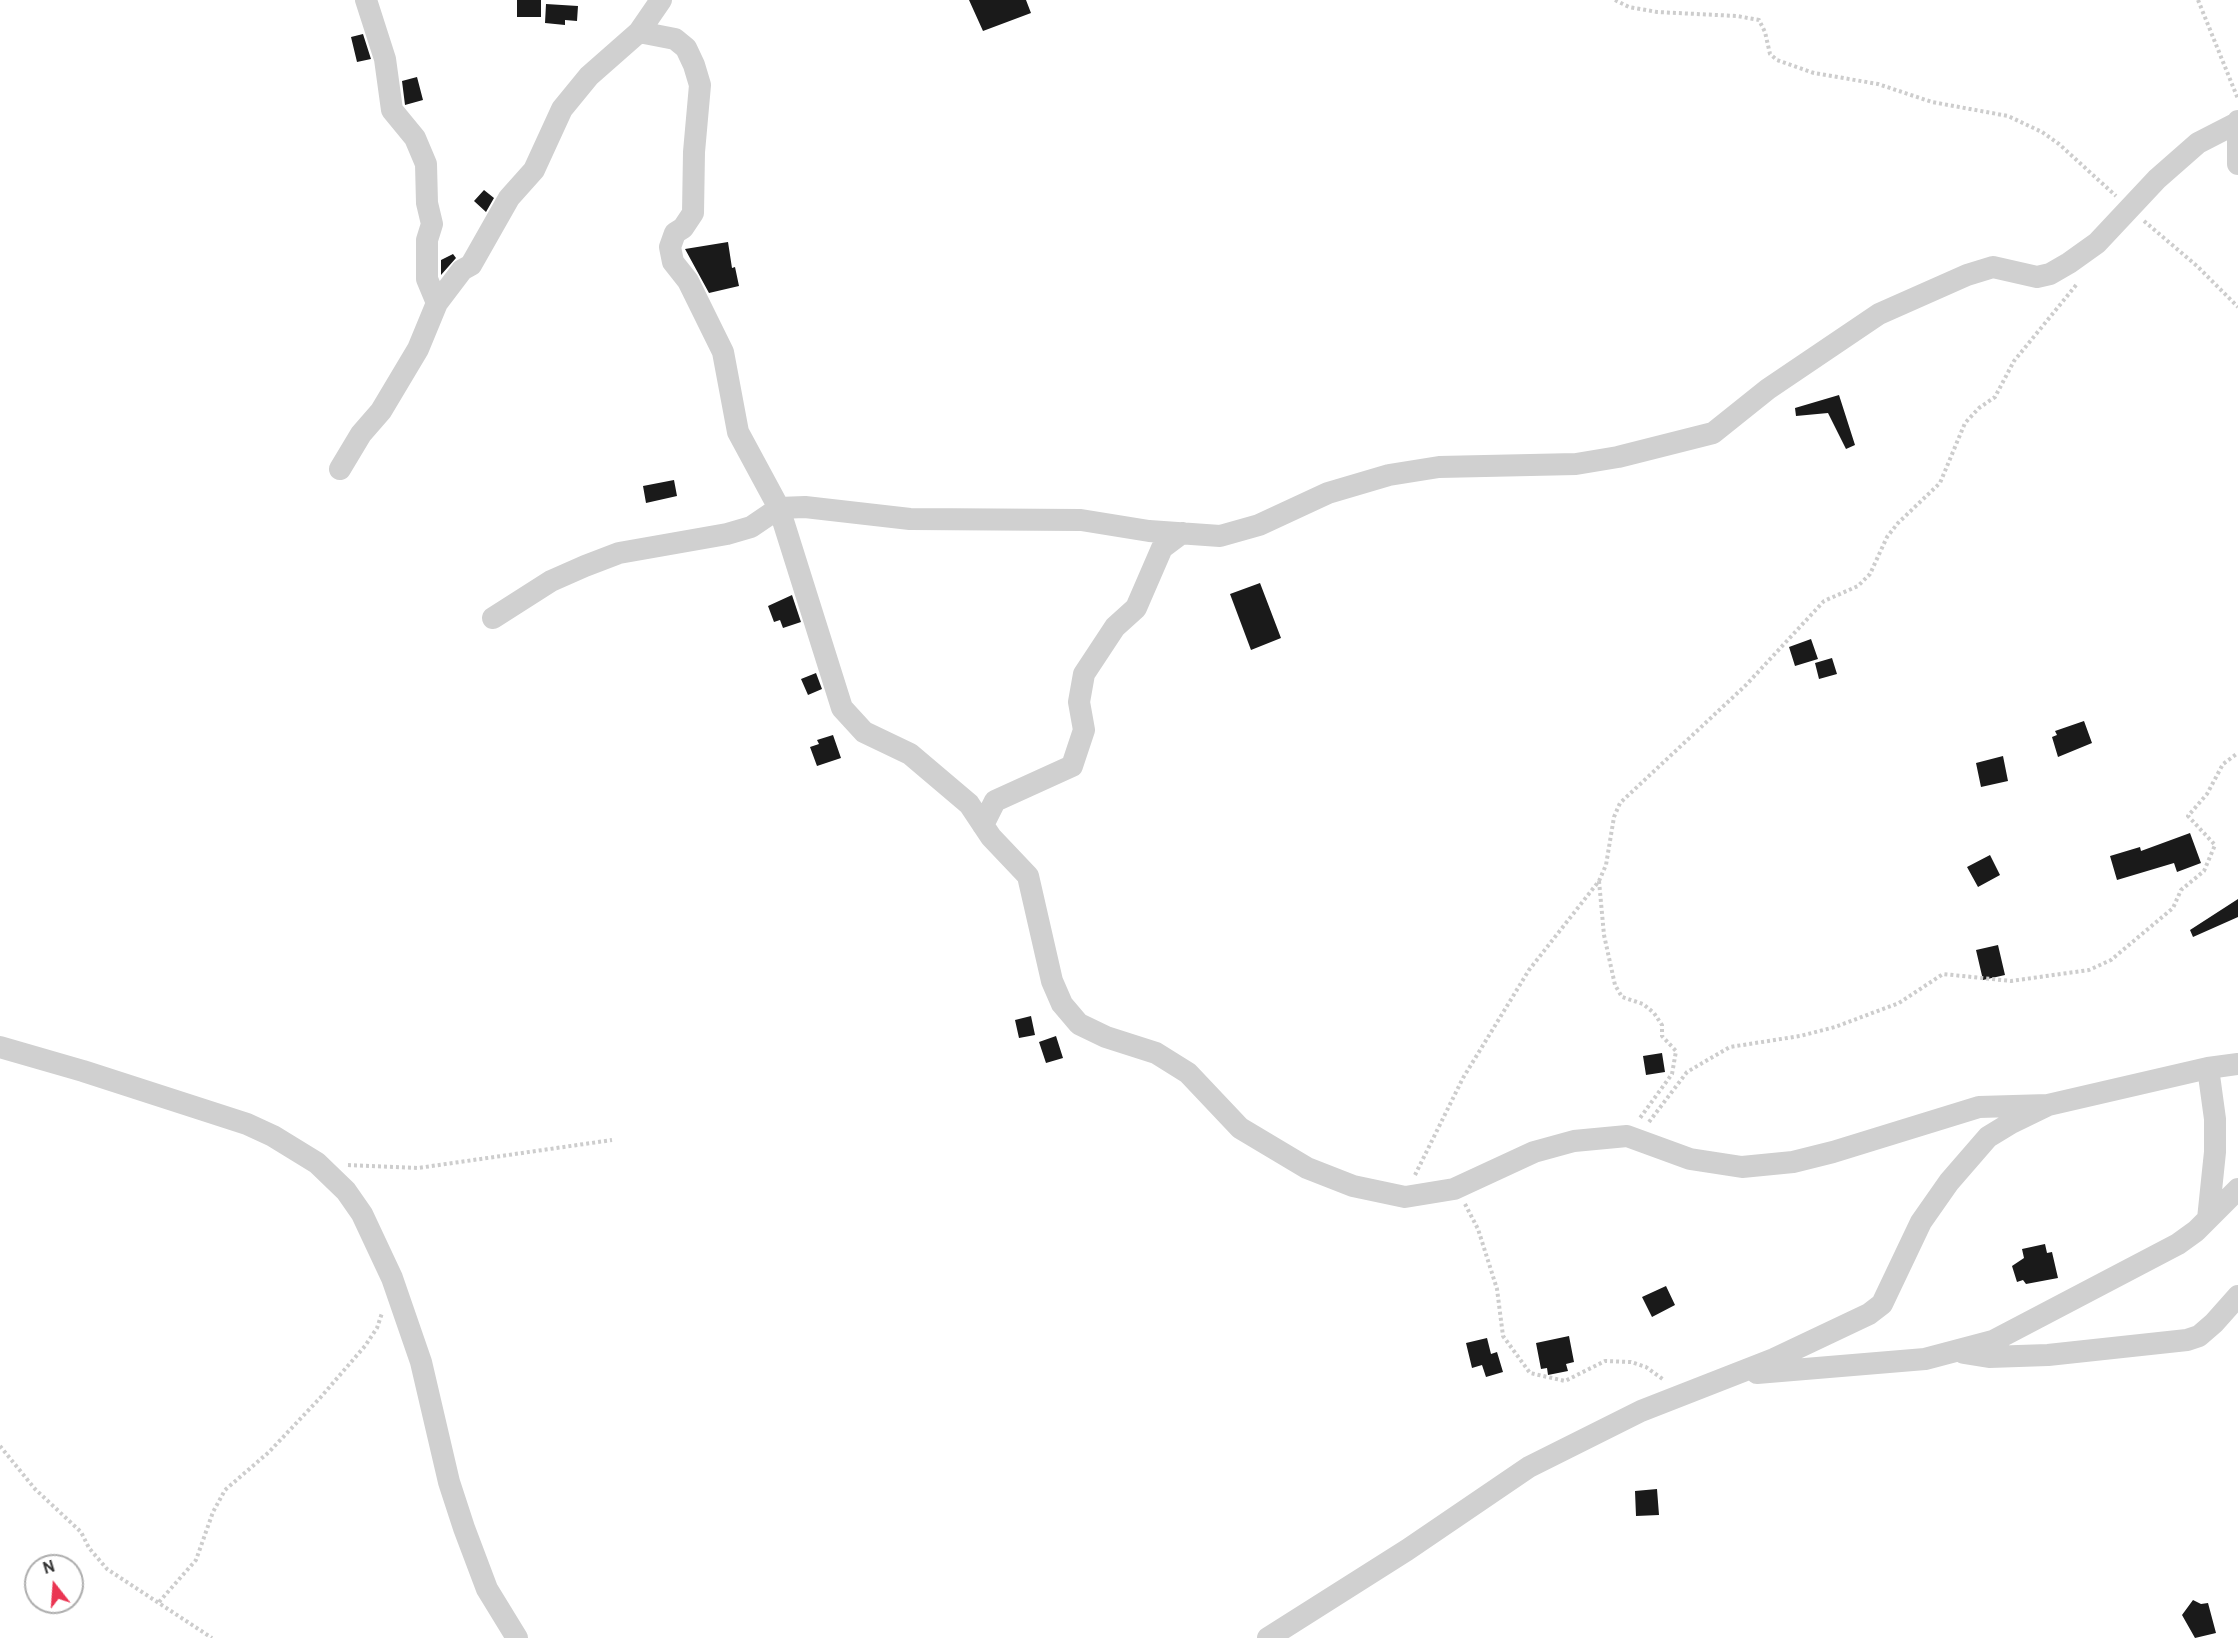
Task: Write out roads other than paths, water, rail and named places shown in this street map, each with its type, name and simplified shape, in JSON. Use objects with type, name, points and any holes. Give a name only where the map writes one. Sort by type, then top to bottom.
[{"type":"street","points":[[366,0],[385,59],[392,110],[415,138],[426,164],[427,203],[432,224],[427,240],[426,279],[437,303]]},
{"type":"street","points":[[340,469],[361,434],[381,411],[418,349],[437,303],[462,270],[471,265],[514,190],[534,170],[562,109],[589,76],[639,32],[661,0]]},
{"type":"street","points":[[639,32],[675,39],[686,48],[694,65],[700,85],[694,152],[693,213],[683,228],[675,233],[670,246],[673,262],[688,281],[723,352],[738,432],[779,508],[842,708],[864,732],[910,754],[969,804],[991,837],[1028,876],[1052,981],[1062,1004],[1079,1024],[1106,1037],[1156,1053],[1188,1073],[1240,1128],[1307,1168],[1353,1186],[1405,1197],[1454,1189],[1534,1152],[1574,1141],[1631,1138],[1690,1159],[1742,1167],[1793,1162],[1979,1107],[2048,1105],[2227,1067],[2215,1119],[2215,1152],[2208,1218]]},
{"type":"street","points":[[494,618],[551,581],[585,566],[619,553],[727,534],[751,527],[779,508],[805,507],[910,519],[1081,520],[1220,536],[1259,525],[1328,493],[1389,475],[1439,467],[1576,464],[1618,457],[1713,433],[1768,389],[1879,314],[1967,275],[1992,267],[2037,277],[2050,274],[2097,243],[2157,179],[2198,143],[2238,122],[2238,164]]},
{"type":"street","points":[[983,825],[995,801],[1072,766],[1084,730],[1079,702],[1084,674],[1115,627],[1136,608],[1162,548],[1182,533]]},
{"type":"street","points":[[0,1047],[72,1067],[247,1124],[273,1136],[317,1163],[346,1191],[362,1214],[395,1287],[421,1362],[434,1409],[449,1482],[464,1528],[487,1589],[517,1638]]},
{"type":"street","points":[[1268,1638],[1407,1550],[1529,1467],[1641,1411],[1824,1336],[1869,1314],[1882,1304],[1921,1222],[1973,1152],[1996,1132],[2048,1105]]},
{"type":"street","points":[[1732,1375],[1925,1359],[1993,1341],[2187,1238],[2238,1189]]},
{"type":"street","points":[[1957,1352],[1989,1357],[2048,1355],[2187,1340],[2199,1336],[2238,1296]]}]
